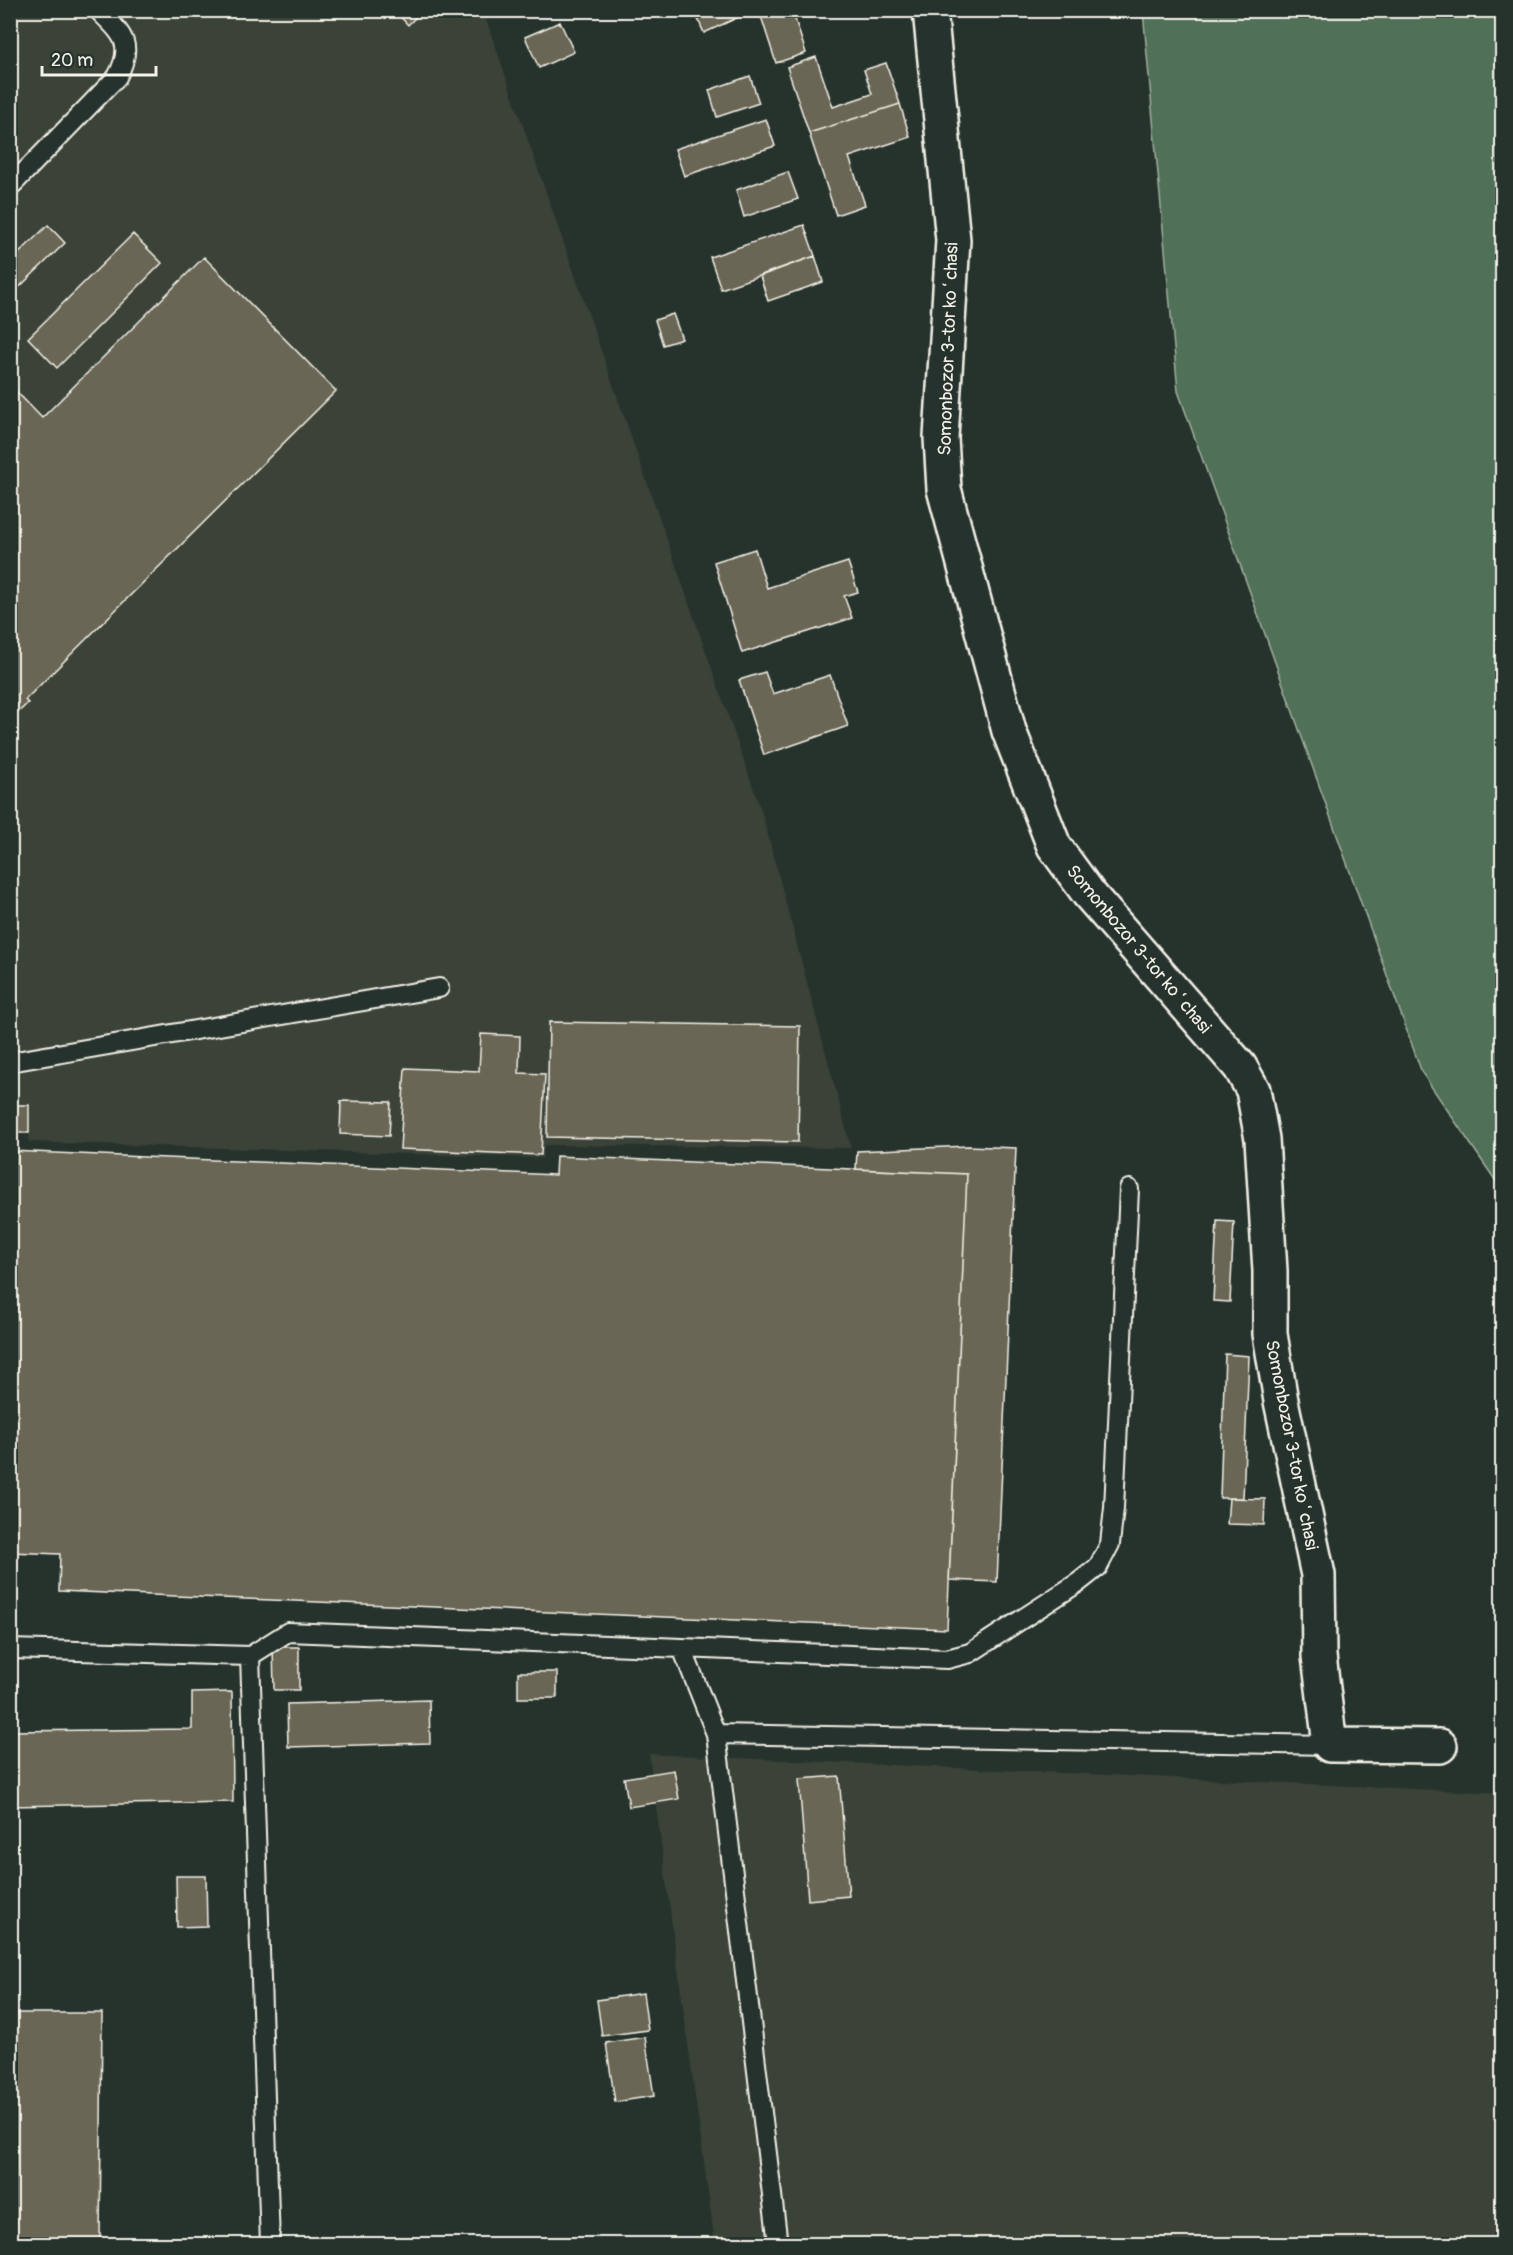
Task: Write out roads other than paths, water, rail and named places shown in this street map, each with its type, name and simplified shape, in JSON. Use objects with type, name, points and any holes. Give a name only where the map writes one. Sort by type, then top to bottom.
[{"type":"street","name":"Somonbozor 3-tor koʻchasi","points":[[930,10],[953,240],[941,438],[944,489],[1009,731],[1054,846],[1089,894],[1240,1067],[1253,1090],[1262,1138],[1270,1271],[1270,1334],[1281,1401],[1318,1575],[1319,1656],[1330,1745]]},
{"type":"street","points":[[1330,1745],[1440,1746]]},
{"type":"lane","points":[[10,187],[117,77],[126,60],[125,42],[114,26],[98,10]]},
{"type":"lane","points":[[10,1062],[439,988]]},
{"type":"lane","points":[[10,1649],[250,1656],[288,1632],[947,1659],[970,1653],[1079,1582],[1098,1567],[1110,1544],[1114,1508],[1129,1189]]},
{"type":"lane","points":[[682,1648],[716,1734],[778,2244]]},
{"type":"lane","points":[[250,1656],[270,2244]]},
{"type":"lane","points":[[716,1734],[1330,1745]]}]
